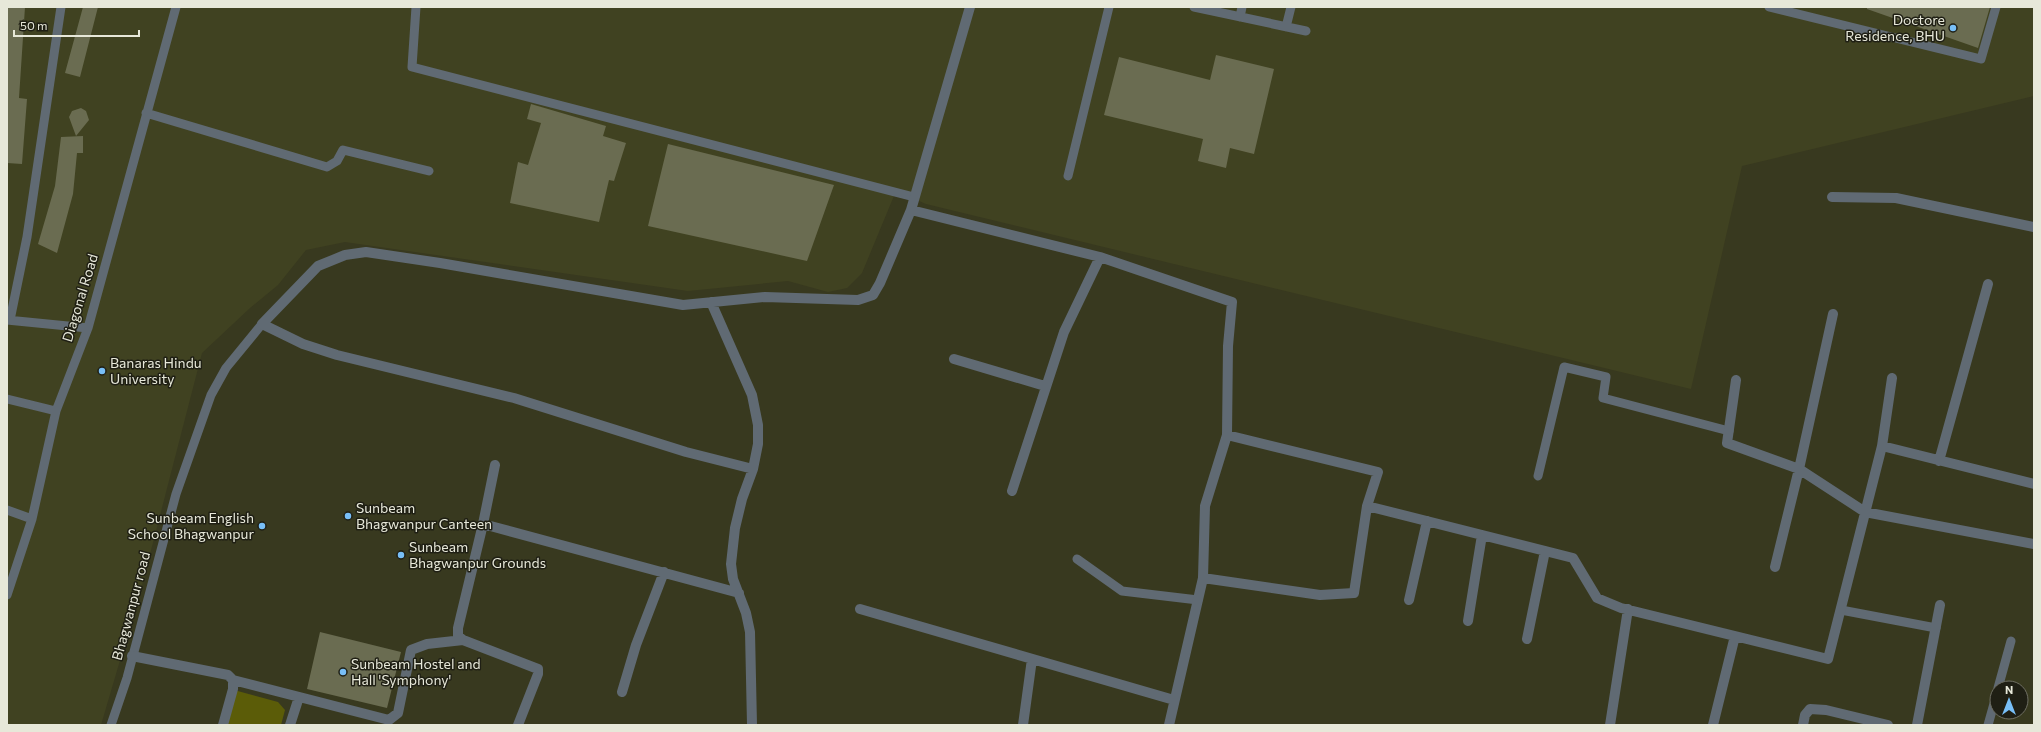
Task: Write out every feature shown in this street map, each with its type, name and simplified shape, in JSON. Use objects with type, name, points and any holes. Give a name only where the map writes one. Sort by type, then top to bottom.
[{"type":"street","points":[[753,469],[686,452],[514,398],[337,355],[303,344],[262,324],[318,266],[345,255],[366,252],[440,263],[683,305],[765,297],[858,300],[873,295],[880,283],[911,210],[970,7]]},
{"type":"street","points":[[1832,197],[1896,198],[2034,227]]},
{"type":"street","points":[[911,210],[1100,257],[1232,302],[1228,346],[1226,435],[1205,506],[1203,578],[1169,725]]},
{"type":"street","points":[[1012,491],[1045,386],[1064,332],[1100,257]]},
{"type":"street","points":[[1939,461],[1988,284]]},
{"type":"street","points":[[711,302],[752,395],[758,424],[758,444],[753,469],[742,499],[735,528],[731,564],[733,579],[739,593],[750,632],[752,725]]},
{"type":"street","points":[[1775,567],[1799,469],[1833,314]]},
{"type":"street","points":[[954,359],[1045,386]]},
{"type":"street","points":[[1367,506],[1573,558],[1597,598],[1628,610],[1828,659],[1882,446],[1892,378]]},
{"type":"street","points":[[1736,380],[1727,443],[1799,469],[1865,512],[2034,544]]},
{"type":"street","points":[[1203,578],[1320,594],[1354,593],[1367,506],[1378,472],[1226,435]]},
{"type":"street","points":[[1882,446],[2034,484]]},
{"type":"street","points":[[495,465],[483,524],[458,628],[458,636],[463,640],[538,668],[538,674],[518,725]]},
{"type":"street","points":[[1409,600],[1428,521]]},
{"type":"street","points":[[483,524],[739,593]]},
{"type":"street","points":[[1468,621],[1482,535]]},
{"type":"street","points":[[1527,639],[1545,551]]},
{"type":"street","points":[[622,692],[636,645],[664,572]]},
{"type":"street","points":[[1917,725],[1940,605]]},
{"type":"street","points":[[860,610],[1174,700]]},
{"type":"street","points":[[1610,725],[1628,610]]},
{"type":"street","points":[[1713,725],[1735,636]]},
{"type":"street","points":[[132,656],[228,676],[233,680],[390,720],[398,713],[411,650],[427,644],[463,640]]},
{"type":"street","points":[[1023,725],[1032,659]]},
{"type":"street","points":[[223,725],[233,688],[233,680]]},
{"type":"street","points":[[290,725],[299,697]]},
{"type":"street","points":[[1803,725],[1808,711],[1814,709],[1826,710],[1888,725]]},
{"type":"lane","points":[[60,7],[27,237],[8,320],[88,328]]},
{"type":"lane","name":"Diagonal Road","points":[[7,595],[32,519],[56,412],[88,328],[176,7]]},
{"type":"lane","points":[[416,7],[412,67],[914,197]]},
{"type":"lane","points":[[1068,176],[1109,7]]},
{"type":"lane","points":[[1194,7],[1306,31]]},
{"type":"lane","points":[[1240,17],[1242,7]]},
{"type":"lane","points":[[1286,27],[1291,7]]},
{"type":"lane","points":[[1769,7],[1981,59],[1996,7]]},
{"type":"lane","points":[[146,113],[327,167],[337,161],[343,150],[429,171]]},
{"type":"lane","name":"Bhagwanpur road","points":[[111,725],[132,656],[176,494],[211,395],[226,368],[262,324]]},
{"type":"lane","points":[[1538,476],[1564,367],[1606,377],[1604,398],[1729,431]]},
{"type":"lane","points":[[7,399],[56,412]]},
{"type":"lane","points":[[7,510],[32,519]]},
{"type":"lane","points":[[1077,559],[1122,591],[1198,600]]},
{"type":"lane","points":[[1841,610],[1936,628]]},
{"type":"lane","points":[[2000,680],[2011,641]]},
{"type":"shaded area","name":"Banaras Hindu University","points":[[7,7],[2034,7],[2034,96],[1742,166],[1691,389],[926,204],[896,191],[862,273],[847,288],[828,292],[788,281],[688,291],[345,242],[306,250],[278,285],[250,308],[202,353],[141,589],[101,725],[7,725]]},
{"type":"shaded area","points":[[234,690],[278,702],[285,710],[281,725],[225,725]]},
{"type":"building","points":[[7,7],[25,7],[19,98],[27,99],[22,164],[7,163]]},
{"type":"building","points":[[83,7],[98,7],[80,77],[65,73]]},
{"type":"building","name":"Doctore Residence, BHU","points":[[1867,7],[1990,7],[1978,48],[1867,9]]},
{"type":"building","points":[[1216,55],[1274,69],[1254,154],[1230,148],[1226,168],[1198,161],[1203,139],[1104,115],[1119,57],[1210,80]]},
{"type":"building","points":[[531,104],[606,126],[603,136],[626,143],[614,181],[609,180],[599,222],[510,203],[518,162],[528,165],[541,123],[527,119]]},
{"type":"building","points":[[81,108],[86,111],[89,120],[76,136],[69,117],[72,111]]},
{"type":"building","points":[[83,136],[83,153],[77,153],[73,194],[57,253],[38,244],[55,186],[61,137]]},
{"type":"building","points":[[668,144],[834,185],[807,261],[648,226]]},
{"type":"building","points":[[320,632],[401,652],[387,708],[307,689]]},
{"type":"place","name":"Doctore Residence, BHU","points":[[1953,28]]},
{"type":"place","name":"Banaras Hindu University","points":[[102,371]]},
{"type":"place","name":"Sunbeam Bhagwanpur Canteen","points":[[348,516]]},
{"type":"place","name":"Sunbeam English School Bhagwanpur","points":[[262,526]]},
{"type":"place","name":"Sunbeam Bhagwanpur Grounds","points":[[401,555]]},
{"type":"place","name":"Sunbeam Hostel and Hall 'Symphony'","points":[[343,672]]}]
